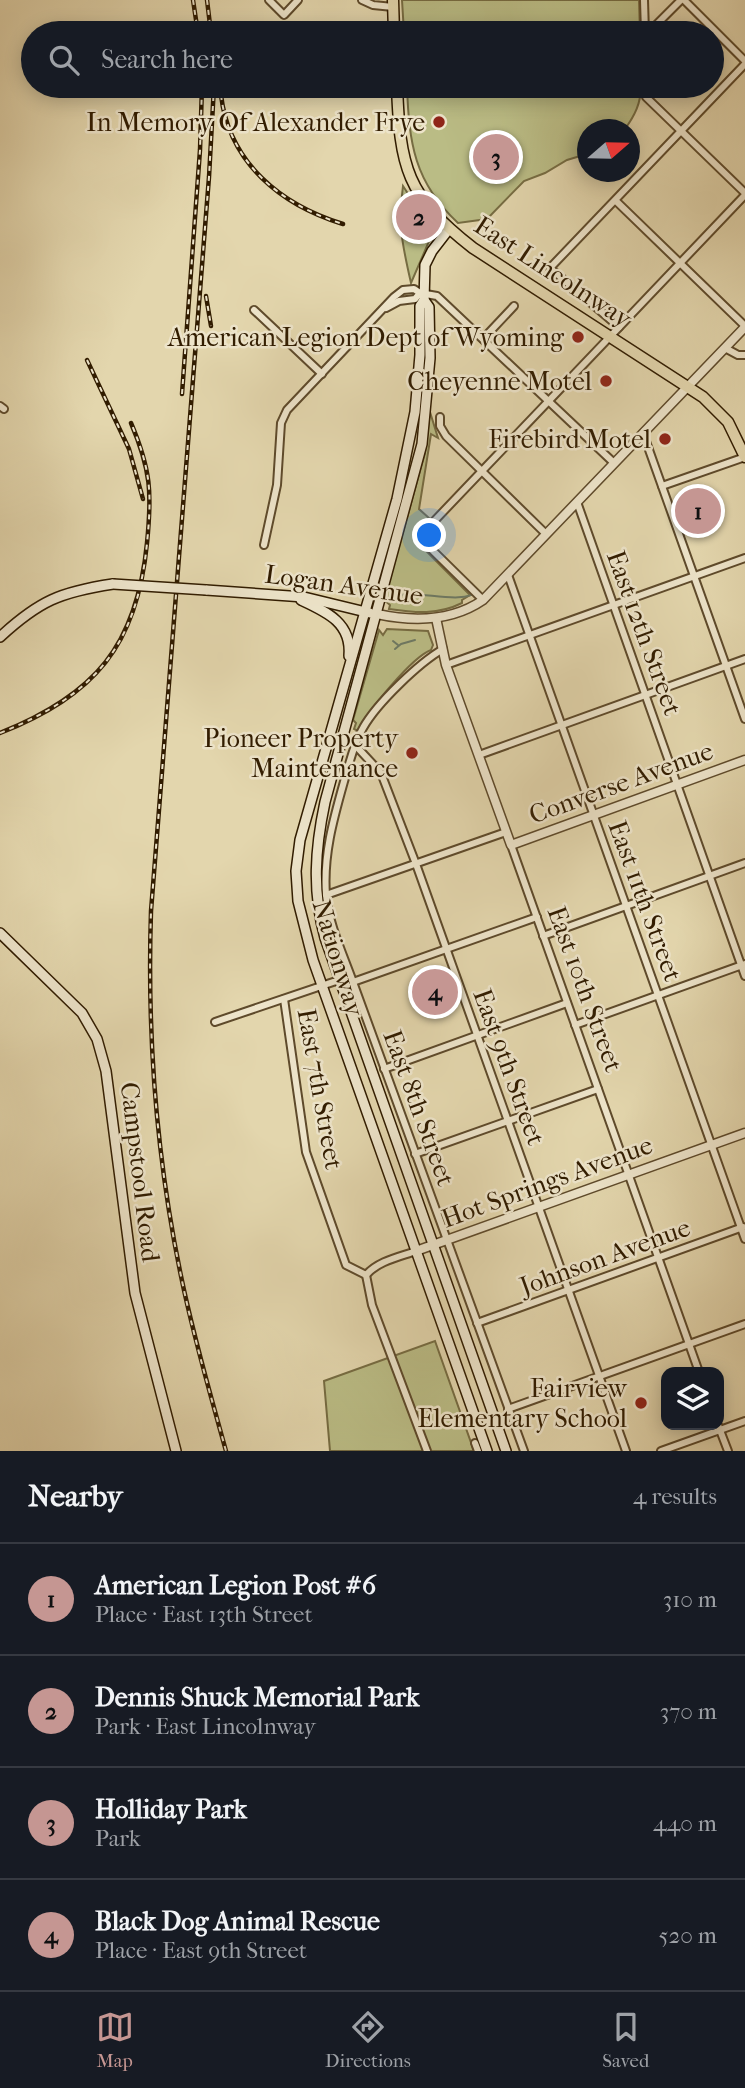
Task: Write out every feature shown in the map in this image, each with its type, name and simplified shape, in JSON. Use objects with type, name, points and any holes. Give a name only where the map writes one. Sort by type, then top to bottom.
[{"type":"main road","name":"East Lincolnway","points":[[398,98],[399,131],[407,168],[419,195],[449,229],[472,248],[690,386],[713,404],[728,422],[745,457]]},
{"type":"main road","name":"Nationway","points":[[449,229],[426,261],[420,306],[419,374],[411,440],[397,499],[304,823],[296,871],[302,922],[322,986],[487,1451]]},
{"type":"main road","name":"Nationway","points":[[423,296],[429,307],[430,348],[424,432],[416,475],[331,777],[315,856],[317,907],[339,980],[506,1451]]},
{"type":"main road","name":"Logan Avenue","points":[[0,637],[18,620],[47,600],[72,591],[113,584],[293,596],[377,614]]},
{"type":"main road","points":[[293,596],[327,613],[342,626],[350,648],[346,677]]},
{"type":"main road","name":"Campstool Road","points":[[0,933],[82,1013],[97,1039],[106,1071],[135,1293],[176,1451]]},
{"type":"street","points":[[269,0],[284,15],[298,0]]},
{"type":"street","points":[[362,0],[373,5],[393,4]]},
{"type":"street","points":[[644,0],[645,21]]},
{"type":"street","points":[[659,21],[682,0],[703,21]]},
{"type":"street","points":[[724,41],[745,62],[724,85]]},
{"type":"street","points":[[483,600],[419,537],[745,194],[647,98]]},
{"type":"street","points":[[619,327],[550,268],[712,98]]},
{"type":"street","points":[[616,201],[745,327]]},
{"type":"street","points":[[264,545],[277,485],[281,423],[289,408],[383,310],[399,302],[423,296],[440,298],[614,463]]},
{"type":"street","points":[[483,339],[514,306]]},
{"type":"street","points":[[254,310],[322,374]]},
{"type":"street","name":"Logan Avenue","points":[[377,614],[408,620],[436,618],[458,613],[483,600],[745,327]]},
{"type":"street","points":[[725,348],[738,355],[745,355]]},
{"type":"street","points":[[440,417],[441,430],[546,534]]},
{"type":"street","points":[[643,433],[745,719]]},
{"type":"street","points":[[662,486],[745,457]]},
{"type":"street","name":"East 12th Street","points":[[577,502],[745,976]]},
{"type":"street","points":[[446,665],[745,558]]},
{"type":"street","name":"East 11th Street","points":[[508,575],[711,1145],[743,1227],[745,1239]]},
{"type":"street","name":"East 10th Street","points":[[436,618],[446,665],[697,1367]]},
{"type":"street","name":"East 8th Street","points":[[443,649],[426,658],[373,713],[355,745],[330,828],[326,895],[331,921],[524,1451]]},
{"type":"street","points":[[479,755],[745,659]]},
{"type":"street","name":"East 9th Street","points":[[355,745],[381,773],[416,864],[626,1451]]},
{"type":"street","name":"Converse Avenue","points":[[511,845],[745,760]]},
{"type":"street","name":"Converse Avenue","points":[[326,895],[506,832]]},
{"type":"street","points":[[543,936],[745,863]]},
{"type":"street","points":[[353,982],[537,917]]},
{"type":"street","points":[[575,1025],[743,965]]},
{"type":"street","points":[[215,1023],[339,980]]},
{"type":"street","name":"East 7th Street","points":[[284,999],[306,1152],[346,1265],[366,1275]]},
{"type":"street","points":[[384,1069],[567,1003]]},
{"type":"street","points":[[415,1154],[598,1089]]},
{"type":"street","name":"Hot Springs Avenue","points":[[366,1275],[372,1268],[383,1263],[745,1133]]},
{"type":"street","name":"Johnson Avenue","points":[[477,1323],[743,1227]]},
{"type":"street","points":[[366,1275],[372,1305],[426,1451]]},
{"type":"street","points":[[508,1409],[745,1324]]},
{"type":"street","points":[[724,1426],[745,1421]]},
{"type":"street","points":[[661,1451],[712,1430]]},
{"type":"street","points":[[720,1430],[728,1451]]},
{"type":"street","points":[[475,1443],[478,1451]]},
{"type":"green space","points":[[402,0],[639,0],[640,21],[403,21]]},
{"type":"green space","points":[[408,98],[640,98],[632,119],[577,119],[577,157],[524,181],[487,219],[458,223],[443,208],[423,177],[412,144]]},
{"type":"green space","points":[[403,186],[433,232],[411,283],[402,235]]},
{"type":"green space","points":[[430,412],[438,438],[431,434],[419,509],[429,518],[419,530],[417,540],[470,595],[462,600],[462,603],[435,611],[389,609],[390,605],[384,600],[425,453]]},
{"type":"green space","points":[[387,629],[428,631],[433,645],[431,650],[413,663],[391,686],[358,731],[354,729],[356,723],[353,720],[379,630],[383,635]]},
{"type":"green space","points":[[435,1341],[474,1451],[330,1451],[324,1381]]},
{"type":"waterway","points":[[394,596],[415,594],[461,597],[479,591]]},
{"type":"waterway","points":[[395,649],[415,640]]},
{"type":"waterway","points":[[393,641],[398,645]]},
{"type":"railway","points":[[193,0],[196,21]]},
{"type":"railway","points":[[207,0],[210,21]]},
{"type":"railway","points":[[182,394],[202,98]]},
{"type":"railway","points":[[213,98],[151,911],[150,1003],[159,1140],[172,1231],[191,1320],[226,1451]]},
{"type":"railway","points":[[222,98],[235,141],[262,178],[299,205],[343,224]]},
{"type":"railway","points":[[206,296],[211,326]]},
{"type":"railway","points":[[87,360],[129,449],[143,499]]},
{"type":"railway","points":[[0,733],[62,702],[86,683],[105,662],[121,638],[133,611],[142,579],[147,543],[149,495],[143,455],[131,423]]},
{"type":"place","name":"In Memory Of Alexander Frye","points":[[439,122]]},
{"type":"place","name":"Holliday Park","points":[[496,157]]},
{"type":"place","name":"Dennis Shuck Memorial Park","points":[[419,217]]},
{"type":"place","name":"American Legion Dept of Wyoming","points":[[578,337]]},
{"type":"place","name":"Cheyenne Motel","points":[[606,381]]},
{"type":"place","name":"Firebird Motel","points":[[665,439]]},
{"type":"place","name":"American Legion Post #6","points":[[698,511]]},
{"type":"place","name":"Pioneer Property Maintenance","points":[[412,753]]},
{"type":"place","name":"Black Dog Animal Rescue","points":[[435,992]]},
{"type":"place","name":"Fairview Elementary School","points":[[641,1403]]}]
